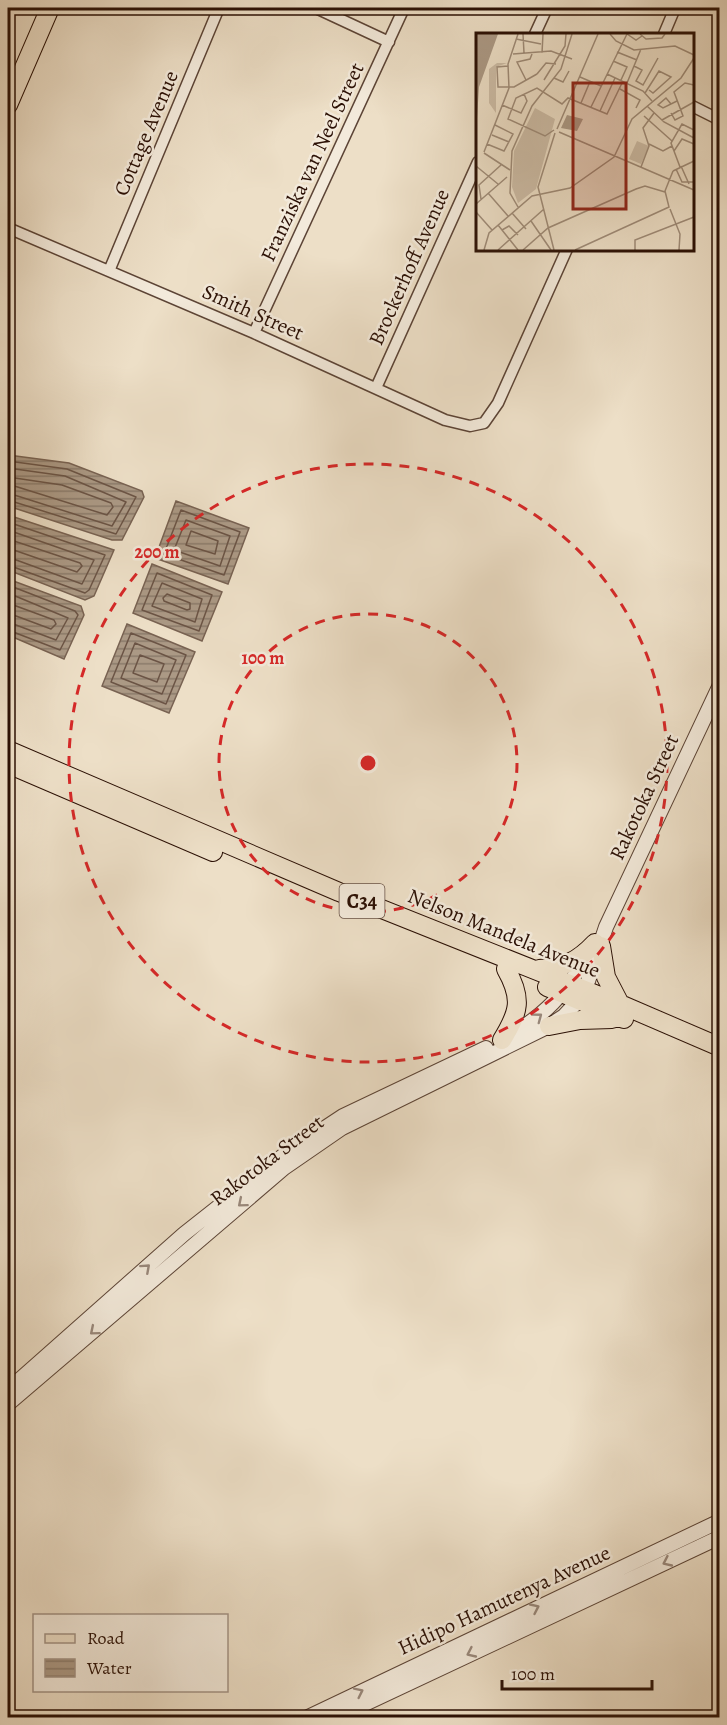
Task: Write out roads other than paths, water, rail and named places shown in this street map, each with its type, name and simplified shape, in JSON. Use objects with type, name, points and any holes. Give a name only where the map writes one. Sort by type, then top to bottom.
[{"type":"main road","points":[[8,105],[50,8]]},
{"type":"main road","name":"Nelson Mandela Avenue","points":[[8,750],[339,892],[534,969],[574,992]]},
{"type":"main road","name":"Nelson Mandela Avenue","points":[[8,764],[227,858],[506,969],[720,1047]]},
{"type":"main road","points":[[534,969],[567,965],[598,945],[606,977],[623,1011],[549,1026]]},
{"type":"main road","points":[[502,1040],[514,1020],[518,1006],[517,991],[506,969]]},
{"type":"main road","name":"Nelson Mandela Avenue","points":[[623,1011],[720,1060]]},
{"type":"street","points":[[316,8],[389,42]]},
{"type":"street","name":"Franziska van Neel Street","points":[[254,333],[404,8]]},
{"type":"street","points":[[535,33],[547,8]]},
{"type":"street","points":[[664,33],[675,8]]},
{"type":"street","name":"Cottage Avenue","points":[[109,271],[218,10]]},
{"type":"street","points":[[694,107],[720,120]]},
{"type":"street","name":"Brockerhoff Avenue","points":[[376,388],[476,166]]},
{"type":"street","name":"Smith Street","points":[[8,228],[254,333],[445,420],[470,426],[484,423],[498,403],[567,250]]},
{"type":"street","name":"Rakotoka Street","points":[[8,1404],[284,1168],[342,1128],[549,1026],[564,1016],[720,685]]},
{"type":"street","name":"Rakotoka Street","points":[[8,1390],[184,1234],[284,1155],[343,1116],[502,1040],[525,1027],[574,992]]},
{"type":"street","name":"Hidipo Hamutenya Avenue","points":[[306,1718],[720,1521]]},
{"type":"street","name":"Hidipo Hamutenya Avenue","points":[[335,1718],[720,1537]]},
{"type":"water","points":[[8,455],[69,463],[142,491],[144,497],[122,540],[112,540],[8,506]]},
{"type":"water","points":[[176,501],[249,528],[228,584],[155,558]]},
{"type":"water","points":[[8,515],[114,550],[94,596],[85,600],[8,570]]},
{"type":"water","points":[[152,564],[222,592],[202,641],[133,613]]},
{"type":"water","points":[[8,579],[81,606],[84,615],[64,659],[8,635]]},
{"type":"water","points":[[127,624],[195,652],[169,713],[102,686]]}]
